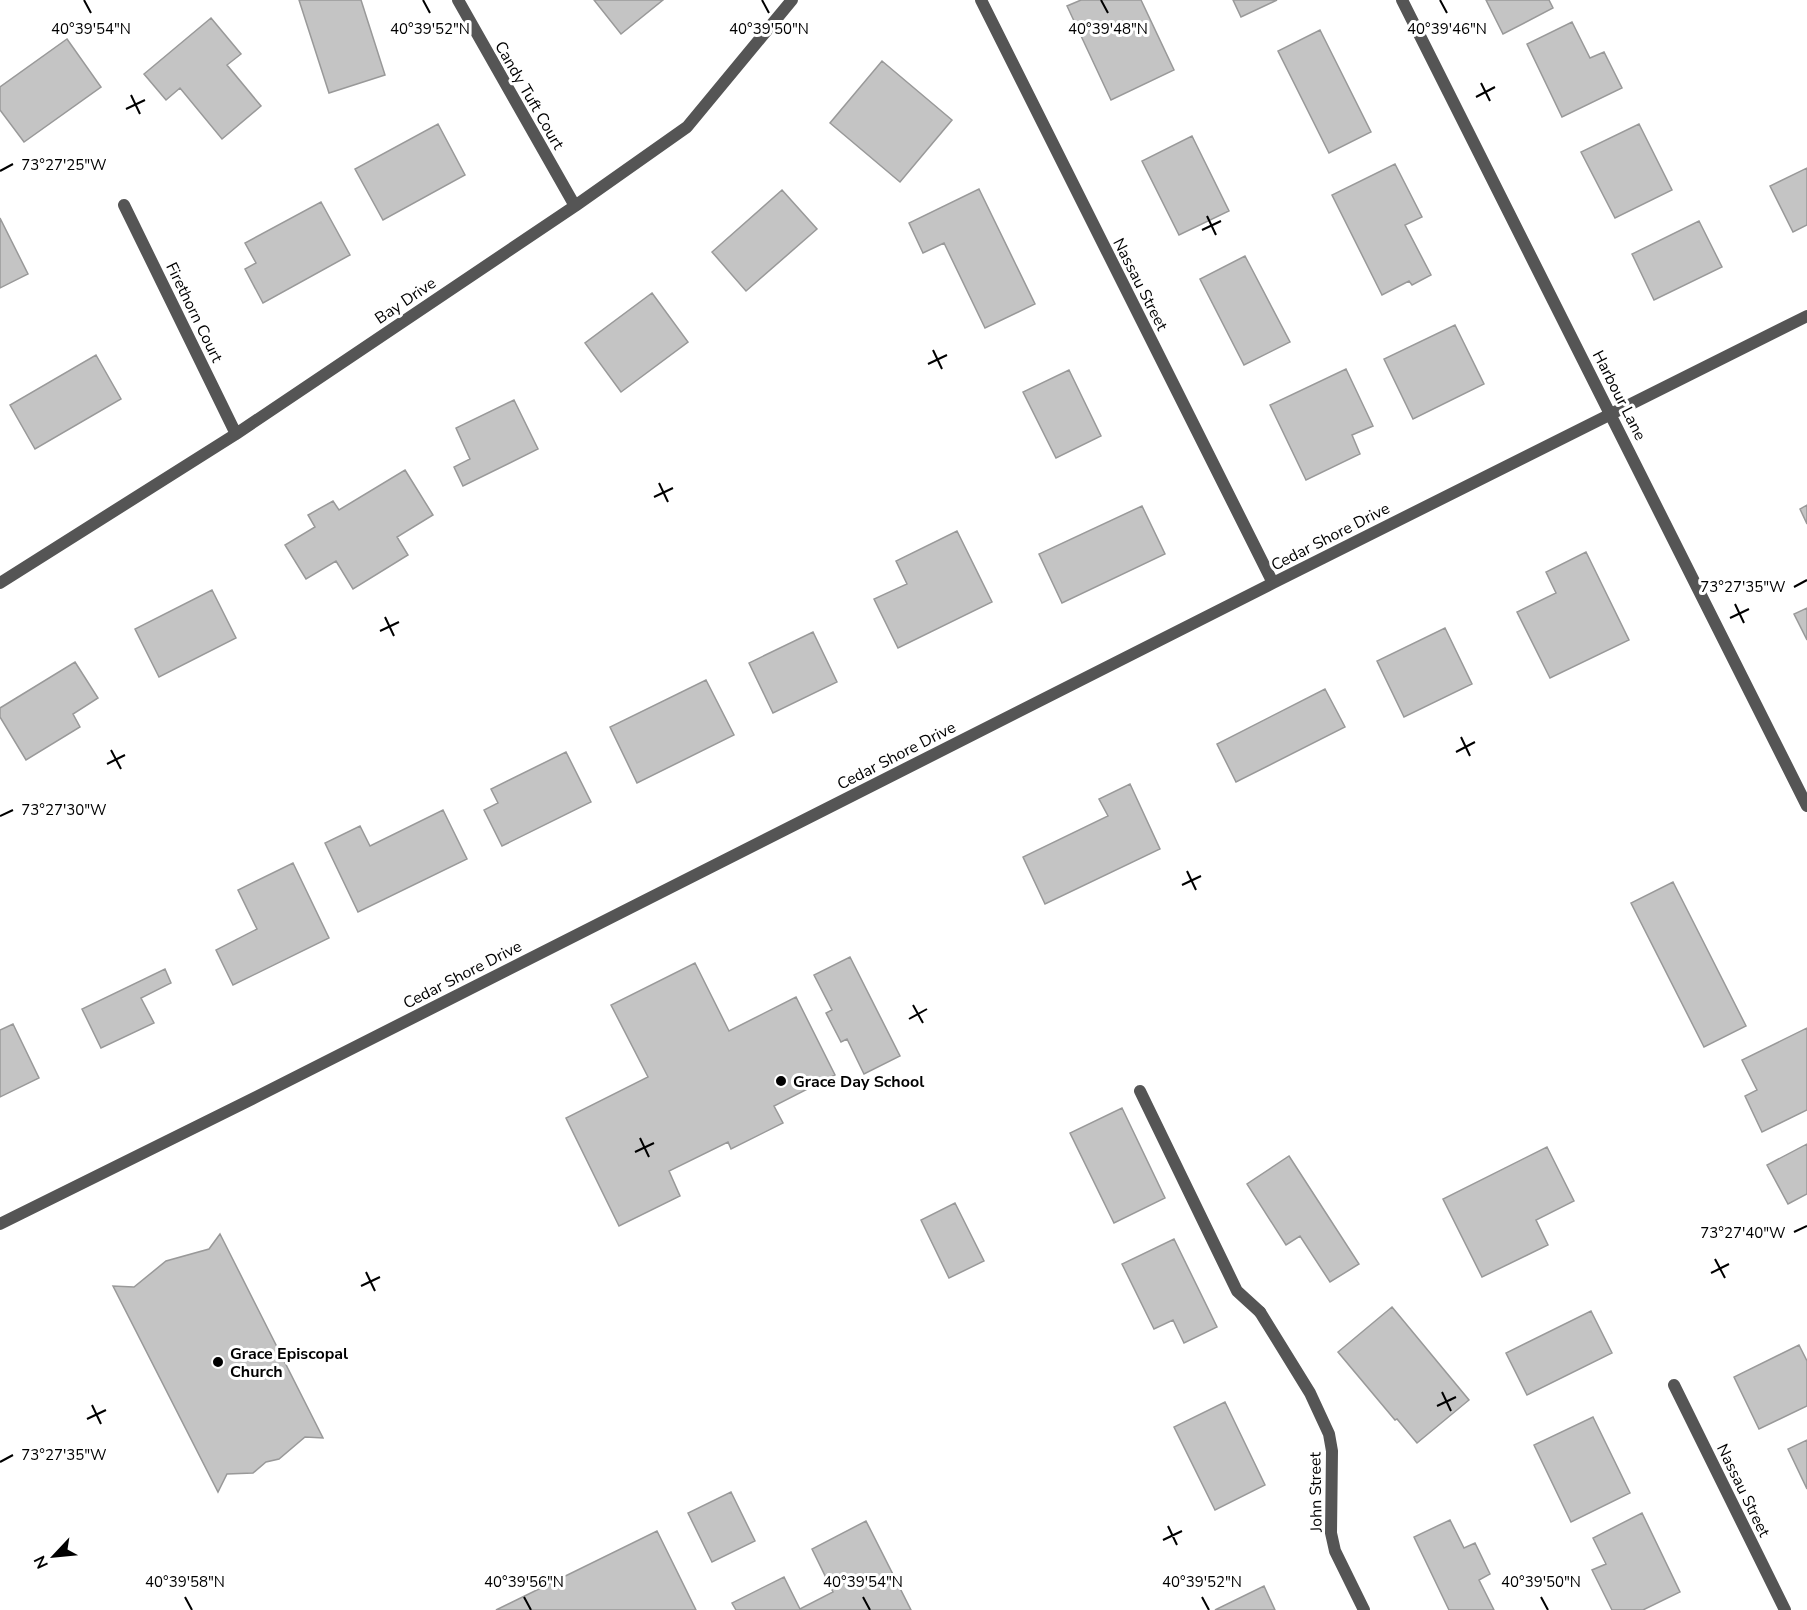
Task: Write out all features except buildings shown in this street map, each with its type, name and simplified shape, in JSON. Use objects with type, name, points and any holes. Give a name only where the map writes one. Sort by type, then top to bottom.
[{"type":"street","name":"Candy Tuft Court","points":[[458,0],[575,206]]},
{"type":"street","name":"Bay Drive","points":[[0,583],[236,434],[575,206],[687,127],[792,0]]},
{"type":"street","name":"Nassau Street","points":[[981,0],[1273,583]]},
{"type":"street","name":"Harbour Lane","points":[[1402,0],[1807,806]]},
{"type":"street","name":"Firethorn Court","points":[[124,206],[236,434]]},
{"type":"street","name":"Cedar Shore Drive","points":[[0,1224],[1807,316]]},
{"type":"street","name":"John Street","points":[[1140,1091],[1237,1291],[1260,1312],[1310,1393],[1329,1434],[1332,1451],[1332,1533],[1335,1551],[1364,1610]]},
{"type":"street","name":"Nassau Street","points":[[1674,1385],[1785,1610]]},
{"type":"place","name":"Grace Day School","points":[[781,1081]]},
{"type":"place","name":"Grace Episcopal Church","points":[[218,1362]]}]
